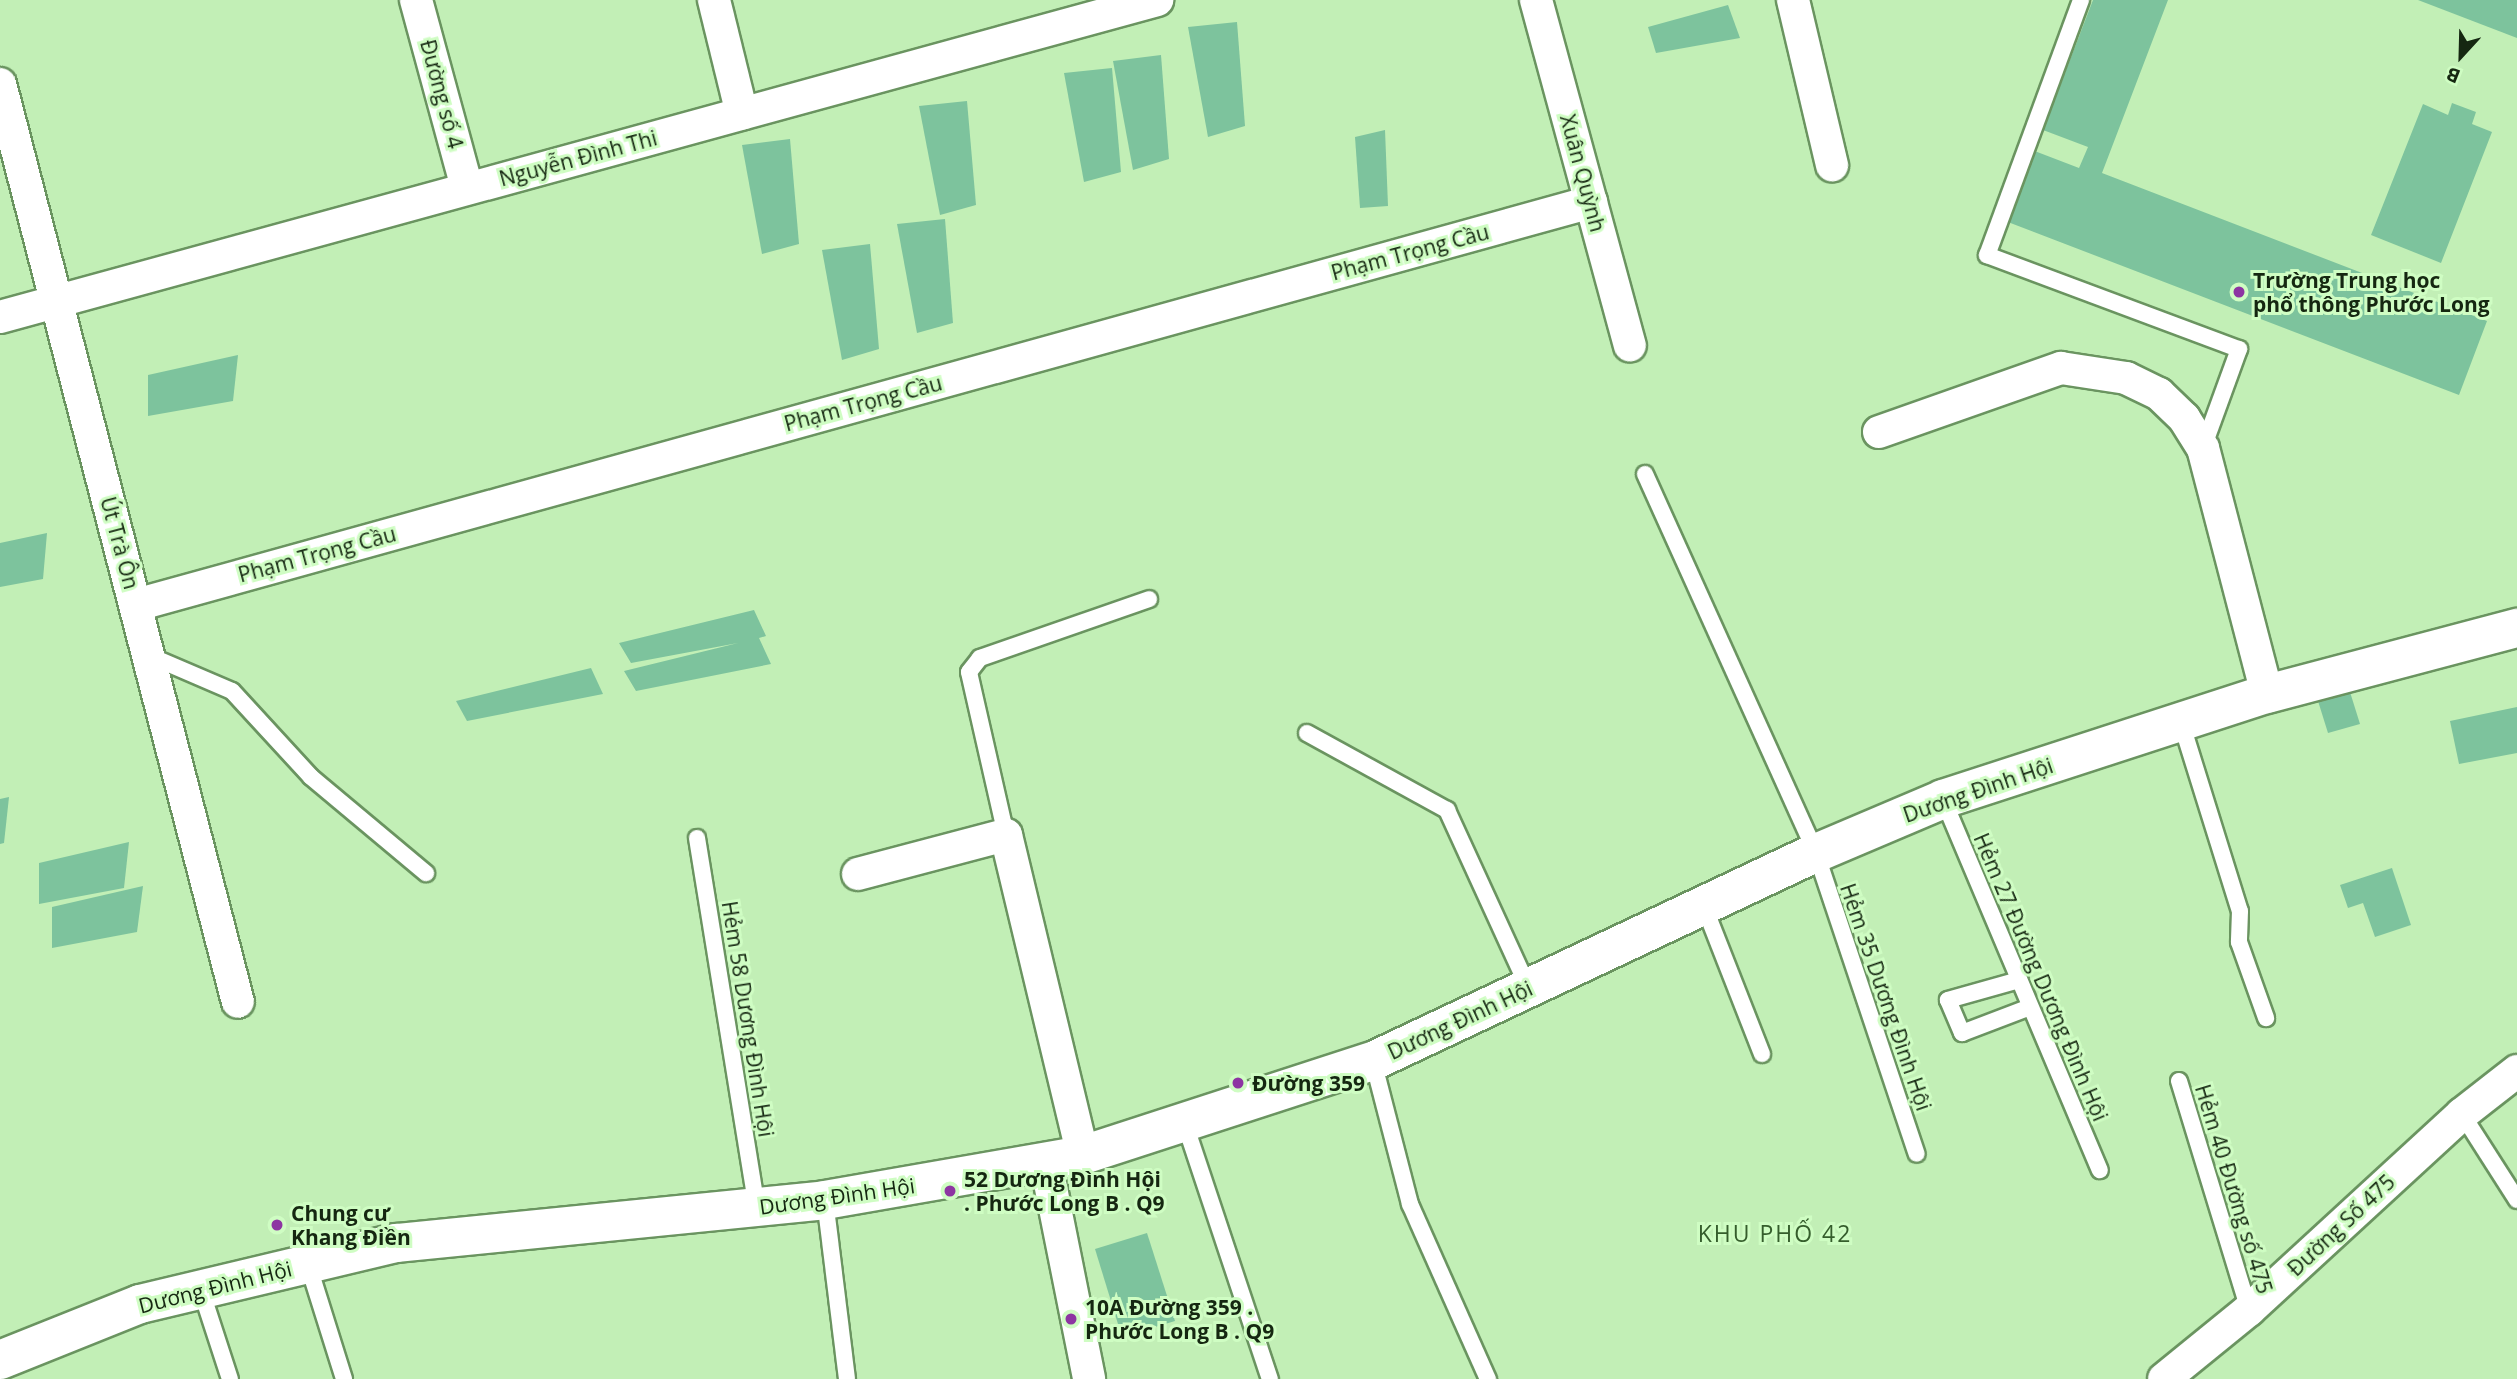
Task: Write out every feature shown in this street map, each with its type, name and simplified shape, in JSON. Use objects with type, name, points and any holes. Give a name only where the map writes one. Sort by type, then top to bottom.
[{"type":"street","name":"Đường số 4","points":[[416,0],[467,188]]},
{"type":"street","points":[[714,0],[742,114]]},
{"type":"street","name":"Nguyễn Đình Thi","points":[[0,317],[1157,0]]},
{"type":"street","name":"Xuân Quỳnh","points":[[1536,0],[1630,345]]},
{"type":"street","points":[[1793,0],[1832,165]]},
{"type":"street","name":"Út Trà Ôn","points":[[0,84],[238,1002]]},
{"type":"street","name":"Phạm Trọng Cầu","points":[[136,605],[1591,202]]},
{"type":"street","points":[[1879,432],[2061,368],[2126,377],[2159,394],[2184,418],[2203,448],[2267,694]]},
{"type":"street","name":"Dương Đình Hội","points":[[0,1360],[140,1304],[397,1243],[825,1200],[1083,1155],[1373,1061],[1816,853],[1943,799],[2267,694],[2517,628]]},
{"type":"street","points":[[859,874],[1006,835],[1083,1155]]},
{"type":"street","name":"Đường Số 475","points":[[2171,1377],[2249,1310],[2462,1114],[2517,1071]]},
{"type":"street","points":[[1046,1163],[1089,1379]]},
{"type":"lane","points":[[2081,0],[1987,255],[2239,349],[2203,448]]},
{"type":"lane","name":"Hẻm 35 Dương Đình Hội","points":[[1645,474],[1816,853],[1917,1154]]},
{"type":"lane","points":[[1006,835],[969,672],[980,658],[1149,599]]},
{"type":"lane","points":[[148,655],[232,691],[311,777],[426,873]]},
{"type":"lane","points":[[2181,722],[2240,911],[2239,942],[2266,1018]]},
{"type":"lane","points":[[1307,733],[1447,810],[1529,989]]},
{"type":"lane","name":"Hẻm 27 Đường Dương Đình Hội","points":[[1943,799],[2100,1170]]},
{"type":"lane","name":"Hẻm 58 Dương Đình Hội","points":[[697,838],[757,1207]]},
{"type":"lane","points":[[1704,906],[1762,1054]]},
{"type":"lane","points":[[2019,981],[1948,1000],[1962,1033],[2030,1006]]},
{"type":"lane","points":[[1373,1061],[1410,1204],[1488,1379]]},
{"type":"lane","name":"Hẻm 40 Đường số 475","points":[[2179,1081],[2249,1310]]},
{"type":"lane","points":[[2462,1114],[2517,1200]]},
{"type":"lane","points":[[1185,1124],[1270,1379]]},
{"type":"lane","points":[[825,1200],[847,1379]]},
{"type":"lane","points":[[308,1264],[344,1379]]},
{"type":"lane","points":[[201,1290],[230,1379]]},
{"type":"building","points":[[2093,0],[2168,0],[2102,173],[2487,321],[2459,395],[2000,219],[2027,148],[2079,168],[2088,147],[2043,130]]},
{"type":"building","points":[[2418,0],[2517,0],[2517,38]]},
{"type":"building","points":[[1728,5],[1740,38],[1656,53],[1648,27]]},
{"type":"building","points":[[1237,22],[1245,126],[1208,137],[1188,27]]},
{"type":"building","points":[[1161,55],[1169,159],[1133,170],[1113,61]]},
{"type":"building","points":[[1112,68],[1121,172],[1084,182],[1064,73]]},
{"type":"building","points":[[967,101],[976,205],[940,215],[919,106]]},
{"type":"building","points":[[2452,103],[2476,112],[2472,124],[2492,132],[2441,263],[2371,235],[2423,104],[2448,115]]},
{"type":"building","points":[[1385,130],[1388,206],[1360,208],[1355,137]]},
{"type":"building","points":[[790,139],[799,244],[762,254],[742,145]]},
{"type":"building","points":[[945,219],[953,323],[917,333],[897,224]]},
{"type":"building","points":[[870,244],[879,349],[842,360],[822,250]]},
{"type":"building","points":[[238,355],[233,401],[148,416],[148,375]]},
{"type":"building","points":[[47,533],[43,579],[0,587],[0,543]]},
{"type":"building","points":[[754,610],[766,636],[759,638],[771,664],[636,691],[624,671],[738,643],[631,663],[619,643]]},
{"type":"building","points":[[591,668],[603,694],[467,721],[456,701]]},
{"type":"building","points":[[2350,692],[2360,724],[2328,733],[2318,701]]},
{"type":"building","points":[[2517,707],[2517,753],[2459,764],[2450,721]]},
{"type":"building","points":[[9,797],[4,843],[0,844],[0,799]]},
{"type":"building","points":[[129,842],[124,888],[39,904],[39,863]]},
{"type":"building","points":[[2392,868],[2411,925],[2375,937],[2363,903],[2348,908],[2340,885]]},
{"type":"building","points":[[143,886],[137,932],[52,948],[52,907]]},
{"type":"building","points":[[1147,1233],[1175,1321],[1122,1337],[1095,1249]]},
{"type":"place","name":"Trường Trung học phổ thông Phước Long","points":[[2239,292]]},
{"type":"place","name":"Đường 359","points":[[1238,1083]]},
{"type":"place","name":"52 Dương Đình Hội . Phước Long B . Q9","points":[[950,1191]]},
{"type":"place","name":"Chung cư Khang Điền","points":[[277,1225]]},
{"type":"place","name":"10A Đường 359 . Phước Long B . Q9","points":[[1071,1319]]},
{"type":"district","name":"KHU PHỐ 42","points":[[1775,1233]]}]
